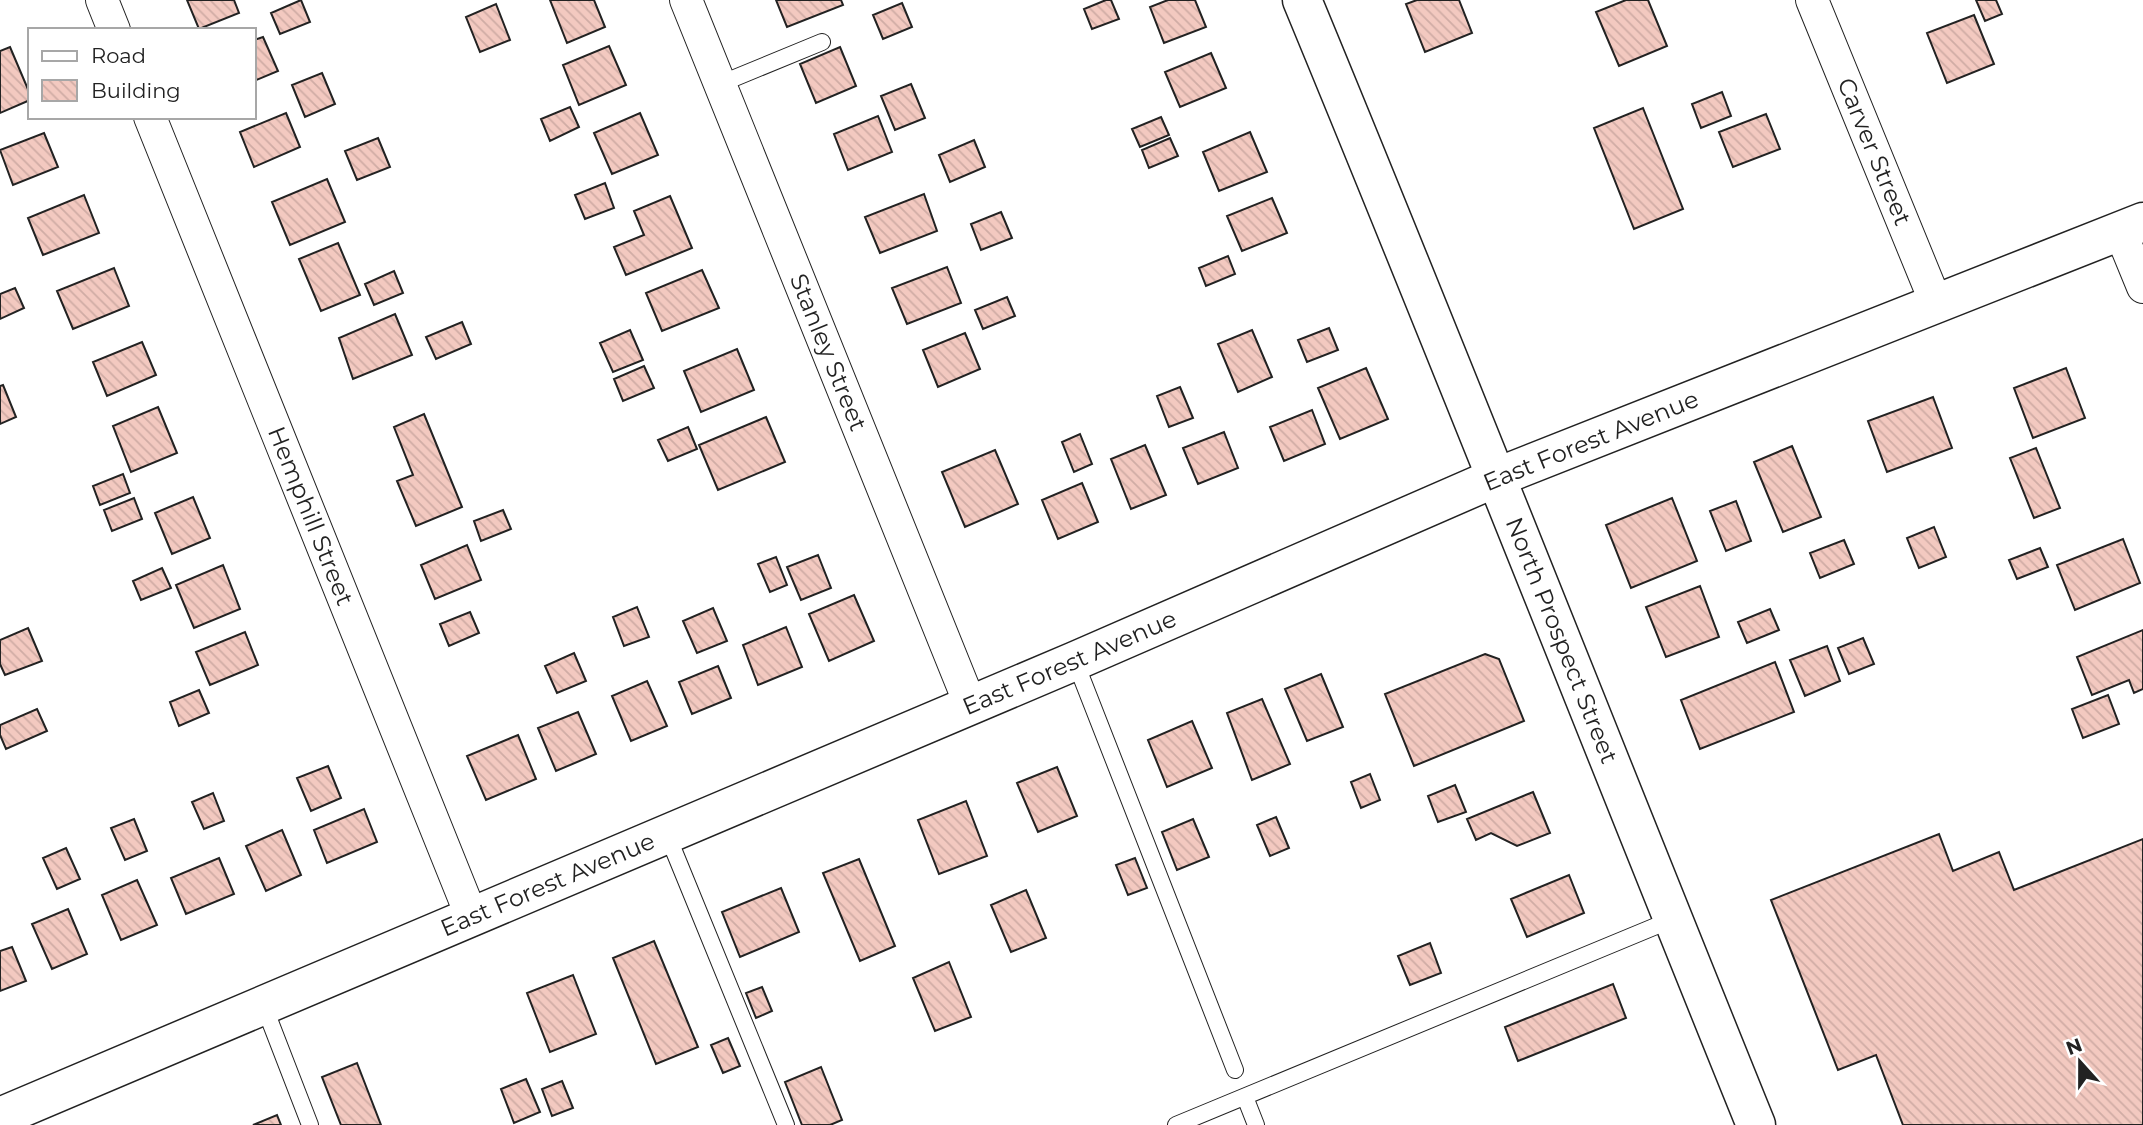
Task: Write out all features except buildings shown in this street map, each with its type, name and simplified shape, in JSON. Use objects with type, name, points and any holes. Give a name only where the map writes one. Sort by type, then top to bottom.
[{"type":"main road","name":"North Prospect Street","points":[[1302,0],[1393,218],[1756,1125]]},
{"type":"main road","name":"East Forest Avenue","points":[[0,1117],[1075,661],[1495,478],[2131,226]]},
{"type":"street","points":[[102,0],[113,28]]},
{"type":"street","name":"Stanley Street","points":[[686,0],[970,704]]},
{"type":"street","name":"Carver Street","points":[[1812,0],[1936,303]]},
{"type":"street","name":"Hemphill Street","points":[[151,119],[471,915]]},
{"type":"street","points":[[2131,226],[2143,287]]},
{"type":"lane","points":[[720,84],[822,42]]},
{"type":"lane","points":[[1075,661],[1235,1070]]},
{"type":"lane","points":[[667,834],[786,1125]]},
{"type":"lane","points":[[1176,1125],[1673,919]]},
{"type":"lane","points":[[264,1006],[310,1125]]},
{"type":"lane","points":[[1245,1097],[1256,1125]]}]
